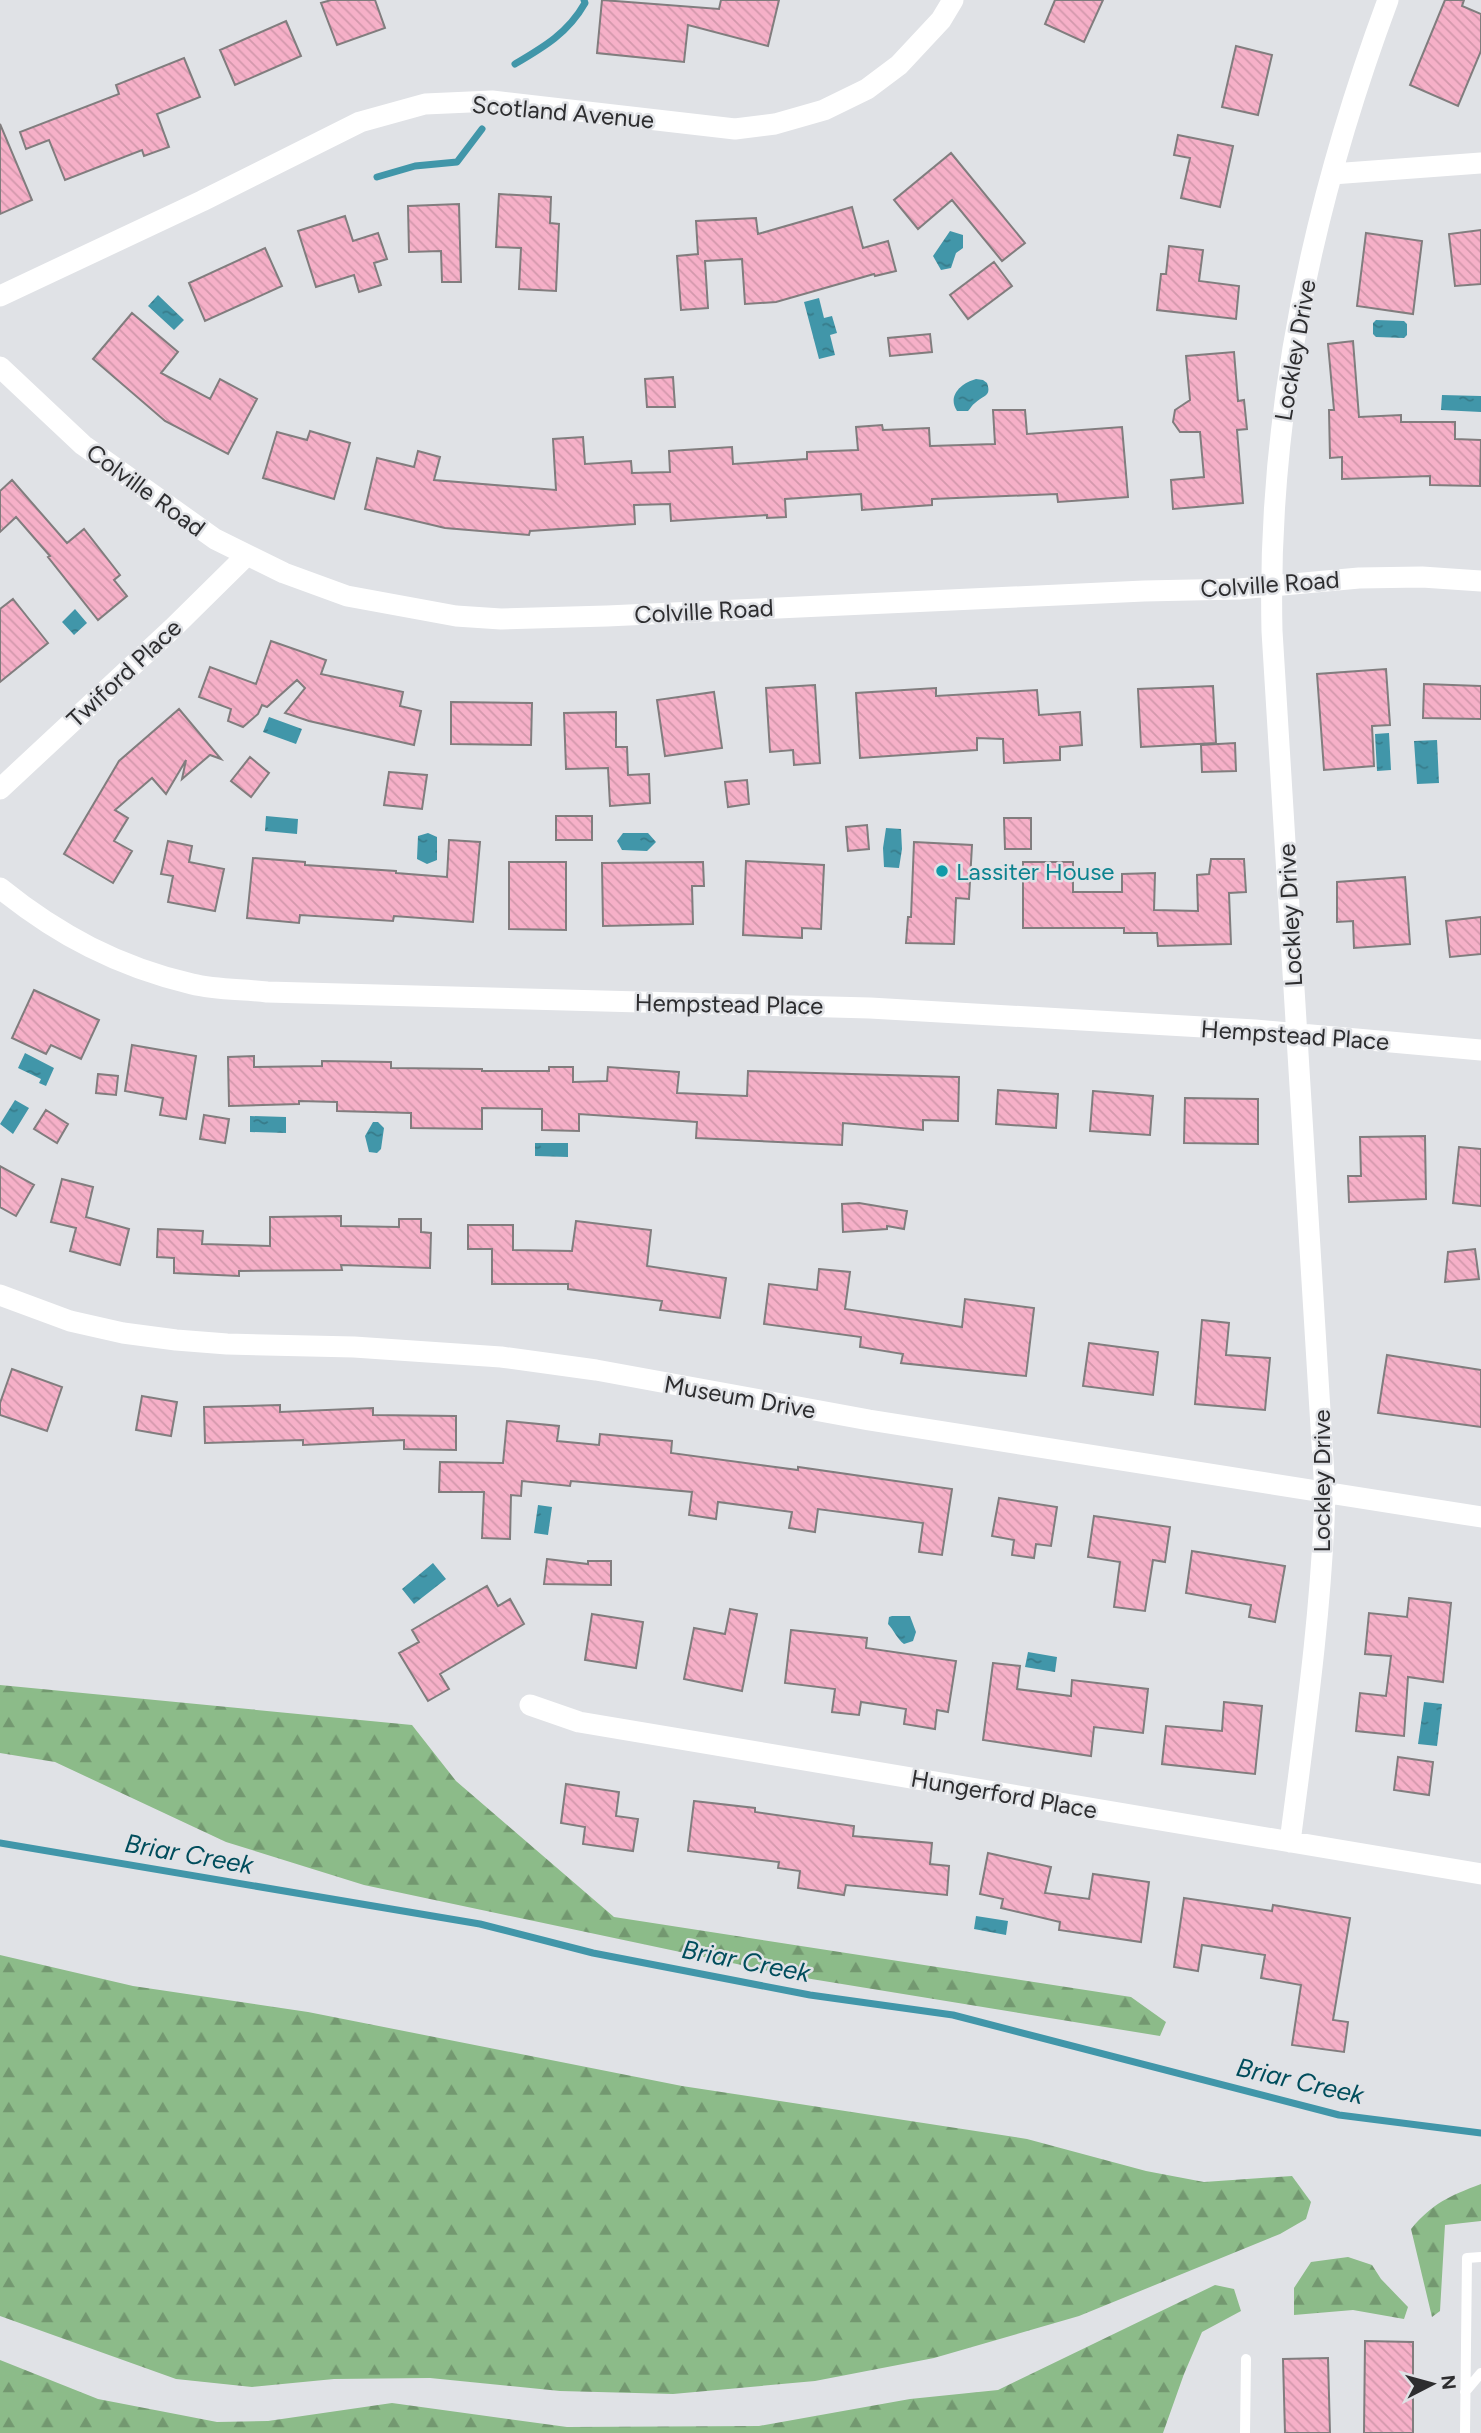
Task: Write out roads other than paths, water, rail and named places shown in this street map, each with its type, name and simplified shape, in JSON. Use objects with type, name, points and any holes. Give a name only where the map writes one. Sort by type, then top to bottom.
[{"type":"street","name":"Scotland Avenue","points":[[0,296],[196,204],[360,122],[425,104],[492,101],[734,129],[775,124],[824,110],[867,89],[899,65],[941,20],[953,0]]},
{"type":"street","name":"Lockley Drive","points":[[1290,1842],[1306,1724],[1323,1548],[1325,1492],[1271,586],[1280,439],[1290,366],[1312,253],[1359,78],[1388,0]]},
{"type":"street","points":[[1332,174],[1481,163]]},
{"type":"street","name":"Colville Road","points":[[0,368],[98,456],[192,524],[246,556],[347,596],[456,616],[501,619],[1271,586],[1359,578],[1422,577],[1481,581]]},
{"type":"street","name":"Twiford Place","points":[[0,789],[246,556]]},
{"type":"street","name":"Hempstead Place","points":[[0,888],[56,929],[95,951],[127,966],[194,985],[267,992],[870,1008],[1297,1034],[1481,1050]]},
{"type":"street","name":"Museum Drive","points":[[0,1295],[70,1321],[135,1335],[227,1344],[377,1348],[501,1357],[603,1371],[880,1422],[1481,1517]]},
{"type":"street","name":"Hungerford Place","points":[[530,1705],[579,1722],[1481,1874]]},
{"type":"lane","points":[[1465,2433],[1466,2258],[1481,2257]]},
{"type":"lane","points":[[1245,2433],[1246,2359]]},
{"type":"lane","points":[[1465,2392],[1481,2373]]},
{"type":"water","points":[[950,231],[963,235],[963,248],[956,253],[951,268],[941,270],[933,256]]},
{"type":"water","points":[[158,295],[184,320],[174,330],[148,306]]},
{"type":"water","points":[[819,298],[824,318],[832,316],[837,333],[830,335],[835,355],[819,359],[804,302]]},
{"type":"water","points":[[1376,320],[1404,321],[1407,324],[1407,335],[1404,338],[1376,337],[1373,334],[1373,323]]},
{"type":"water","points":[[976,379],[987,383],[988,393],[968,411],[957,411],[954,400],[957,391]]},
{"type":"water","points":[[1442,395],[1481,396],[1481,412],[1441,410]]},
{"type":"water","points":[[75,609],[87,623],[74,635],[62,622]]},
{"type":"water","points":[[269,717],[302,729],[296,744],[263,732]]},
{"type":"water","points":[[1389,733],[1391,770],[1377,771],[1375,734]]},
{"type":"water","points":[[1437,740],[1439,783],[1417,784],[1414,741]]},
{"type":"water","points":[[266,816],[298,819],[297,834],[265,831]]},
{"type":"water","points":[[886,828],[901,829],[899,868],[884,867]]},
{"type":"water","points":[[428,833],[437,837],[437,860],[427,864],[417,859],[418,836]]},
{"type":"water","points":[[623,833],[648,833],[656,842],[647,851],[622,850],[617,841]]},
{"type":"water","points":[[25,1053],[54,1068],[46,1086],[39,1083],[41,1079],[18,1068]]},
{"type":"water","points":[[15,1100],[29,1108],[13,1134],[0,1124]]},
{"type":"water","points":[[250,1116],[286,1117],[286,1133],[250,1132]]},
{"type":"water","points":[[373,1122],[378,1122],[384,1128],[381,1149],[377,1153],[369,1152],[365,1136]]},
{"type":"water","points":[[535,1143],[568,1143],[568,1157],[535,1156]]},
{"type":"water","points":[[538,1505],[552,1507],[548,1535],[534,1533]]},
{"type":"water","points":[[433,1563],[446,1579],[414,1604],[402,1589]]},
{"type":"water","points":[[910,1616],[916,1632],[913,1641],[904,1644],[899,1640],[888,1624],[889,1617]]},
{"type":"water","points":[[1028,1652],[1057,1657],[1055,1672],[1025,1667]]},
{"type":"water","points":[[1424,1702],[1442,1704],[1437,1746],[1418,1744]]},
{"type":"water","points":[[976,1916],[1008,1921],[1006,1935],[974,1929]]},
{"type":"waterway","points":[[515,64],[563,31],[578,14],[585,3],[584,0]]},
{"type":"waterway","points":[[377,177],[415,166],[457,162],[482,129]]},
{"type":"waterway","name":"Briar Creek","points":[[0,1843],[480,1924],[593,1953],[810,1995],[953,2015],[1339,2115],[1481,2133]]},
{"type":"place","name":"Lassiter House","points":[[942,871]]}]
